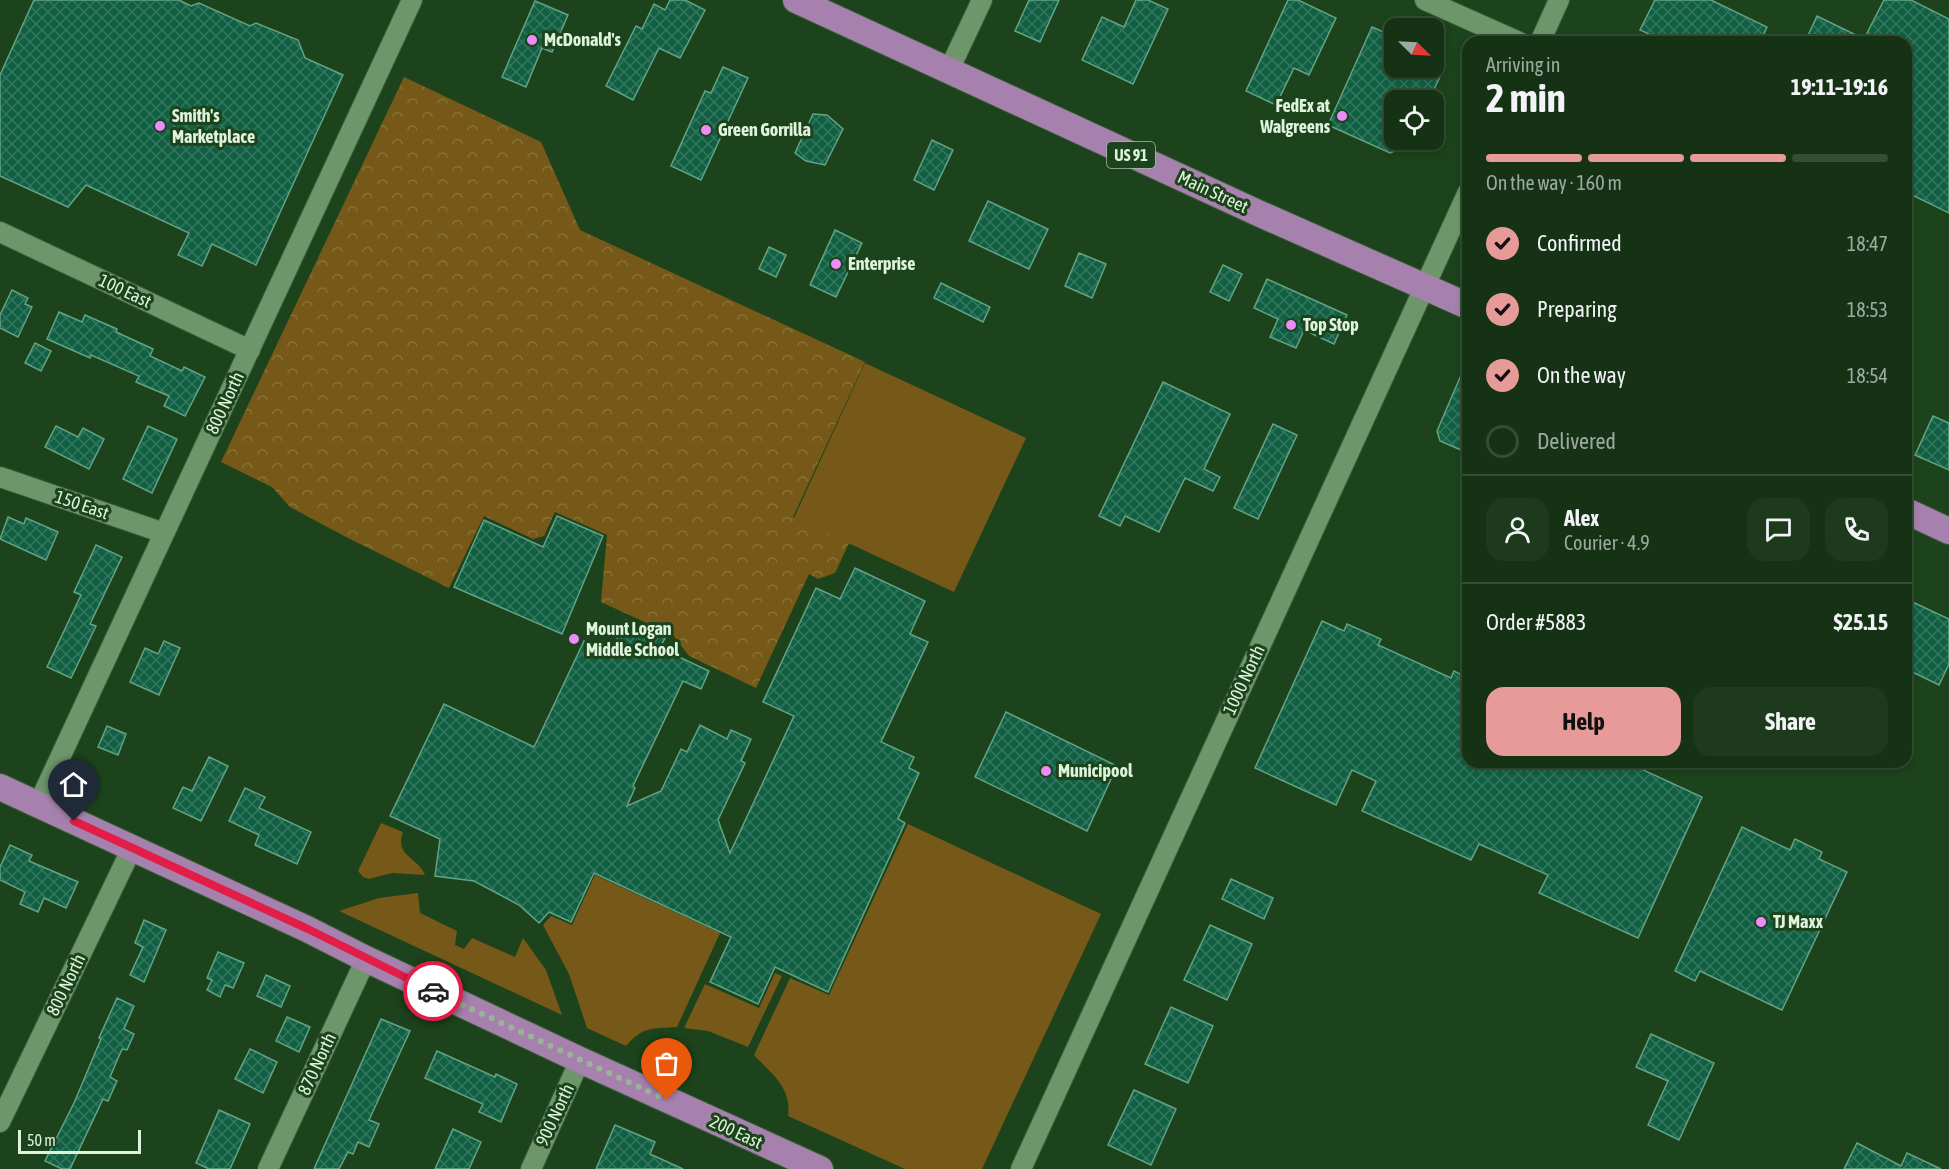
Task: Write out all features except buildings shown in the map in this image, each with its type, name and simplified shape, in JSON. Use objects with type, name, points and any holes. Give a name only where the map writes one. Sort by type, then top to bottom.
[{"type":"main road","name":"Main Street","points":[[796,0],[1258,213],[1462,303]]},
{"type":"main road","points":[[1912,515],[1949,531]]},
{"type":"main road","name":"200 East","points":[[0,787],[308,929],[366,959],[580,1060],[820,1169]]},
{"type":"street","name":"800 North","points":[[38,805],[412,0]]},
{"type":"street","points":[[949,70],[982,0]]},
{"type":"street","points":[[1425,0],[1506,36]]},
{"type":"street","points":[[1543,36],[1560,0]]},
{"type":"street","name":"1000 North","points":[[1021,1169],[1462,205]]},
{"type":"street","name":"100 East","points":[[0,232],[250,350]]},
{"type":"street","name":"150 East","points":[[0,477],[164,533]]},
{"type":"street","name":"800 North","points":[[0,1122],[132,848]]},
{"type":"street","name":"870 North","points":[[268,1169],[366,959]]},
{"type":"street","name":"900 North","points":[[531,1169],[580,1060]]},
{"type":"green space","points":[[404,77],[541,142],[580,230],[865,362],[793,517],[849,543],[835,573],[818,579],[809,574],[756,688],[689,656],[673,635],[601,602],[607,535],[555,512],[544,536],[533,539],[484,516],[449,588],[290,507],[272,487],[221,462]]},
{"type":"green space","points":[[865,363],[1026,438],[954,592],[794,518]]},
{"type":"green space","points":[[381,823],[403,832],[401,840],[404,851],[425,875],[392,873],[369,879],[363,877],[358,871]]},
{"type":"green space","points":[[908,824],[1101,914],[982,1169],[905,1169],[788,1116],[784,1089],[754,1055],[790,978],[829,995]]},
{"type":"green space","points":[[595,875],[720,933],[677,1027],[648,1030],[638,1035],[626,1046],[587,1028],[569,974],[543,925],[551,916],[572,925]]},
{"type":"green space","points":[[418,893],[420,913],[457,931],[455,945],[464,949],[472,938],[515,957],[523,938],[546,970],[562,1015],[339,911],[379,898]]},
{"type":"green space","points":[[775,973],[782,976],[748,1047],[708,1031],[684,1028],[705,984],[759,1008]]},
{"type":"way so far","points":[[433,991],[667,1100]]},
{"type":"place","name":"McDonald's","points":[[532,40]]},
{"type":"place","name":"FedEx at Walgreens","points":[[1342,116]]},
{"type":"place","name":"Smith's Marketplace","points":[[160,126]]},
{"type":"place","name":"Green Gorrilla","points":[[706,130]]},
{"type":"place","name":"Enterprise","points":[[836,264]]},
{"type":"place","name":"Top Stop","points":[[1291,325]]},
{"type":"place","name":"Mount Logan Middle School","points":[[574,639]]},
{"type":"place","name":"Municipool","points":[[1046,771]]},
{"type":"place","name":"TJ Maxx","points":[[1761,922]]},
{"type":"route","points":[[74,821],[308,929],[433,991]]}]
